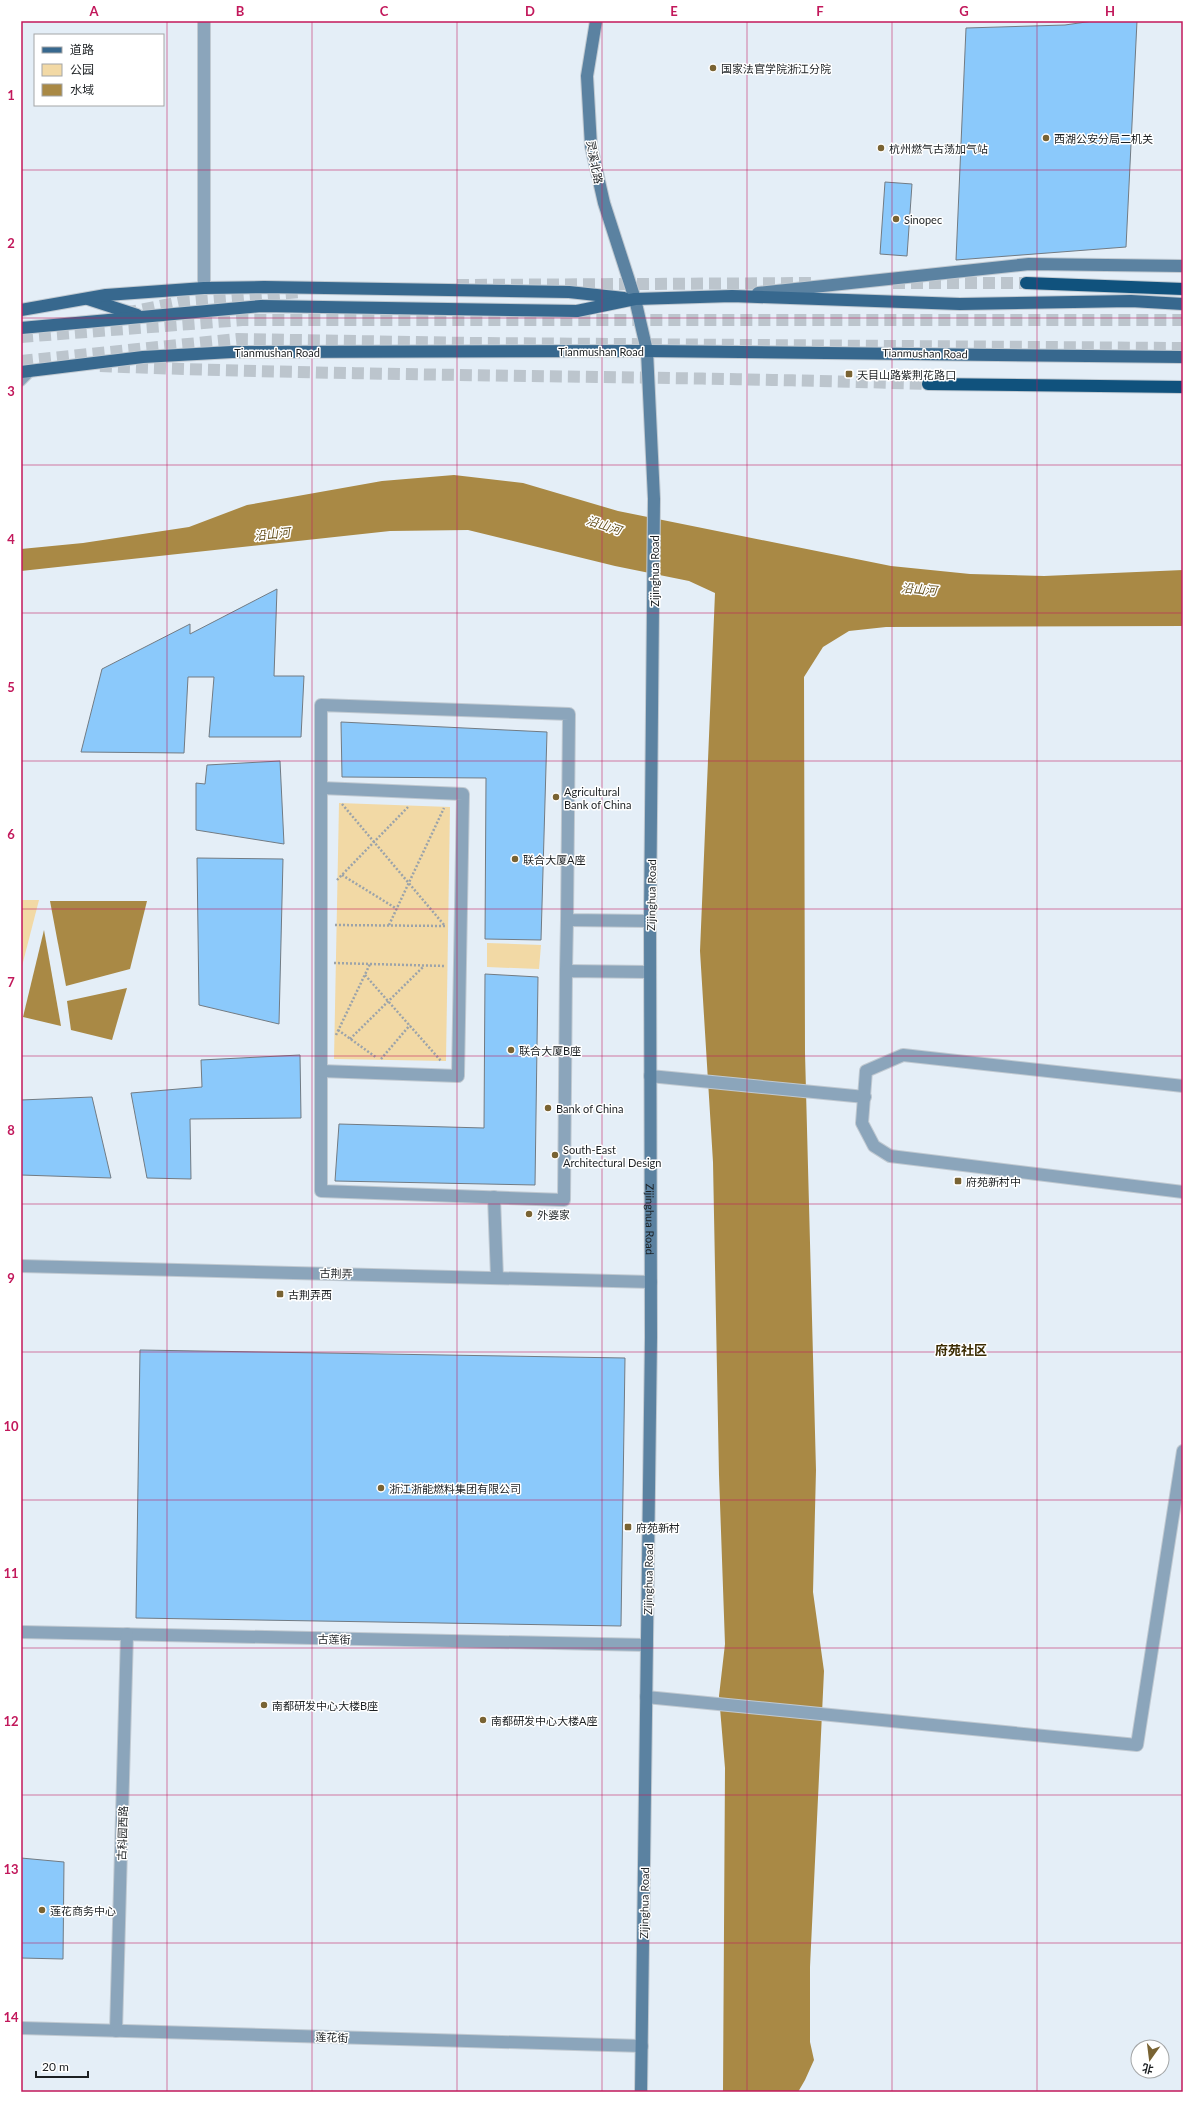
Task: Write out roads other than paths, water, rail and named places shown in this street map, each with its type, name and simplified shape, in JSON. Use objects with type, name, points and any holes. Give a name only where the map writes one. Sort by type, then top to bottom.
[{"type":"highway","points":[[1026,283],[1183,289]]},
{"type":"highway","points":[[928,384],[1183,387]]},
{"type":"main road","points":[[21,310],[87,298],[204,288],[264,287],[569,292],[635,299],[732,296],[960,304],[1131,301],[1183,304]]},
{"type":"main road","points":[[87,298],[142,317]]},
{"type":"main road","points":[[21,328],[261,306],[577,311],[635,299]]},
{"type":"main road","name":"Tianmushan Road","points":[[27,372],[143,357],[232,352],[647,351],[1183,357]]},
{"type":"street","points":[[204,21],[204,288]]},
{"type":"street","name":"灵溪北路","points":[[596,21],[587,76],[591,146],[604,203],[635,299]]},
{"type":"street","points":[[732,296],[1029,264],[1183,266]]},
{"type":"street","name":"Zijinghua Road","points":[[635,299],[647,351],[654,499],[650,921],[651,1282],[641,2092]]},
{"type":"street","points":[[321,705],[569,714],[564,1200],[321,1191],[321,788],[321,705]]},
{"type":"street","points":[[321,788],[462,794],[458,1076],[321,1071]]},
{"type":"street","points":[[567,920],[650,921]]},
{"type":"street","points":[[566,971],[650,972]]},
{"type":"street","points":[[1183,1086],[903,1055],[866,1071],[862,1123],[874,1146],[890,1156],[1183,1192]]},
{"type":"street","points":[[650,1076],[865,1097]]},
{"type":"street","points":[[494,1197],[497,1277]]},
{"type":"street","name":"古荆弄","points":[[21,1266],[651,1282]]},
{"type":"street","points":[[646,1697],[1137,1745],[1183,1451]]},
{"type":"street","name":"古莲街","points":[[21,1632],[647,1645]]},
{"type":"street","name":"古科园西路","points":[[116,2031],[127,1634]]},
{"type":"street","name":"莲花街","points":[[21,2028],[642,2046]]},
{"type":"lane","points":[[21,382],[27,372]]},
{"type":"water","name":"沿山河","points":[[454,475],[523,483],[618,511],[891,566],[970,574],[1044,576],[1183,570],[1183,626],[886,627],[849,631],[823,647],[804,677],[805,1053],[816,1470],[813,1592],[824,1671],[810,1967],[810,2042],[814,2060],[798,2092],[723,2092],[725,1768],[719,1696],[725,1644],[719,1475],[713,1162],[700,951],[715,593],[689,581],[615,566],[468,530],[390,531],[21,571],[21,549],[83,543],[189,527],[247,505],[382,481]]},
{"type":"water","points":[[50,901],[147,901],[130,969],[66,986]]},
{"type":"water","points":[[44,930],[61,1026],[23,1017]]},
{"type":"water","points":[[127,988],[112,1040],[71,1030],[67,1001]]},
{"type":"tunnel","points":[[457,285],[812,283]]},
{"type":"tunnel","points":[[893,283],[1026,283]]},
{"type":"tunnel","points":[[125,313],[180,302],[301,292]]},
{"type":"tunnel","points":[[21,337],[242,320],[1183,320]]},
{"type":"tunnel","points":[[21,361],[237,339],[472,343],[1183,348]]},
{"type":"tunnel","points":[[100,366],[204,370],[928,384]]},
{"type":"place","name":"国家法官学院浙江分院","points":[[713,68]]},
{"type":"place","name":"西湖公安分局二机关","points":[[1046,138]]},
{"type":"place","name":"杭州燃气古荡加气站","points":[[881,148]]},
{"type":"place","name":"Sinopec","points":[[896,219]]},
{"type":"place","name":"天目山路紫荆花路口","points":[[849,374]]},
{"type":"place","name":"Agricultural Bank of China","points":[[556,797]]},
{"type":"place","name":"联合大厦A座","points":[[515,859]]},
{"type":"place","name":"联合大厦B座","points":[[511,1050]]},
{"type":"place","name":"Bank of China","points":[[548,1108]]},
{"type":"place","name":"South-East Architectural Design","points":[[555,1155]]},
{"type":"place","name":"府苑新村中","points":[[958,1181]]},
{"type":"place","name":"外婆家","points":[[529,1214]]},
{"type":"place","name":"古荆弄西","points":[[280,1294]]},
{"type":"place","name":"浙江浙能燃料集团有限公司","points":[[381,1488]]},
{"type":"place","name":"府苑新村","points":[[628,1527]]},
{"type":"place","name":"南都研发中心大楼B座","points":[[264,1705]]},
{"type":"place","name":"南都研发中心大楼A座","points":[[483,1720]]},
{"type":"place","name":"莲花商务中心","points":[[42,1910]]},
{"type":"district","name":"府苑社区","points":[[961,1350]]}]
